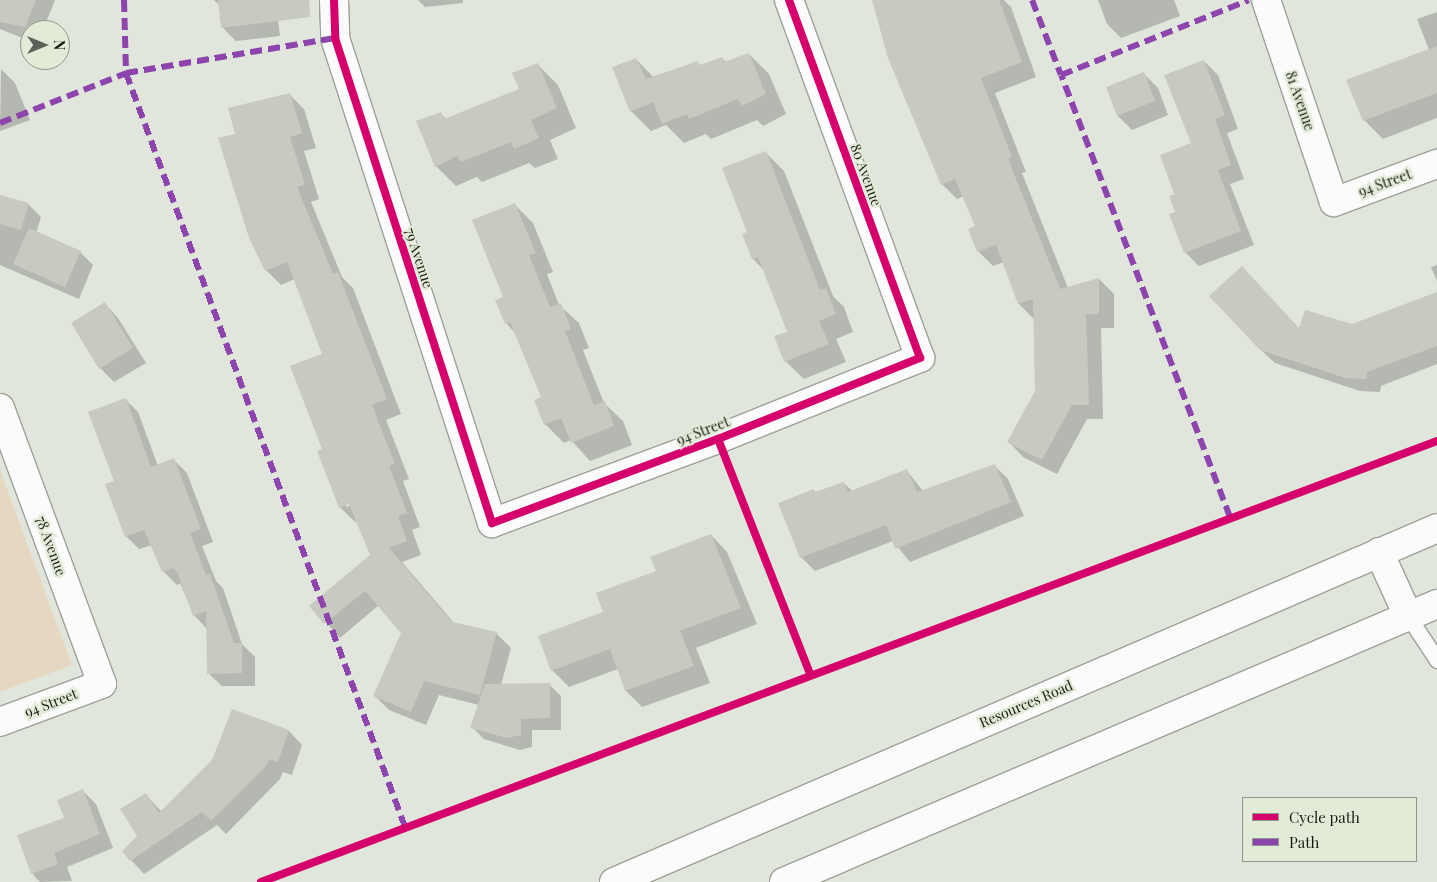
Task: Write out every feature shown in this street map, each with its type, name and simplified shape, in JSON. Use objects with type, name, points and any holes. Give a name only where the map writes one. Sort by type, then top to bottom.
[{"type":"street","name":"79 Avenue","points":[[334,0],[335,38],[492,523]]},
{"type":"street","name":"80 Avenue","points":[[789,0],[920,358]]},
{"type":"street","name":"81 Avenue","points":[[1266,0],[1334,202]]},
{"type":"street","name":"94 Street","points":[[1334,202],[1437,164]]},
{"type":"street","name":"94 Street","points":[[492,523],[718,439],[920,358]]},
{"type":"street","name":"78 Avenue","points":[[0,408],[102,684]]},
{"type":"street","name":"Resources Road","points":[[614,882],[1437,528]]},
{"type":"street","points":[[1379,552],[1408,616]]},
{"type":"street","points":[[784,882],[1437,604]]},
{"type":"street","name":"94 Street","points":[[0,722],[102,684]]},
{"type":"lane","points":[[1408,616],[1437,660]]},
{"type":"shaded area","points":[[0,470],[72,665],[0,692]]},
{"type":"building","points":[[0,0],[36,0],[28,20],[20,20],[20,26],[0,22]]},
{"type":"building","points":[[218,0],[309,0],[310,17],[221,28]]},
{"type":"building","points":[[872,0],[999,0],[1022,62],[981,78],[1012,157],[1008,159],[1060,289],[1099,278],[1099,314],[1086,314],[1089,405],[1072,405],[1042,460],[1007,442],[1035,391],[1033,299],[1018,304],[996,245],[977,252],[968,229],[975,226],[955,179],[941,185],[888,58]]},
{"type":"building","points":[[1437,46],[1437,93],[1363,121],[1346,80]]},
{"type":"building","points":[[749,53],[766,94],[742,106],[738,99],[689,119],[687,114],[662,124],[653,102],[630,112],[612,67],[636,58],[646,79],[698,61],[700,65],[722,57],[724,62]]},
{"type":"building","points":[[1204,60],[1225,115],[1215,119],[1231,165],[1218,170],[1241,231],[1184,253],[1169,214],[1175,212],[1169,196],[1174,194],[1160,155],[1191,143],[1164,75]]},
{"type":"building","points":[[538,63],[557,108],[531,120],[539,138],[514,149],[511,142],[461,162],[457,156],[435,167],[416,121],[441,112],[444,119],[519,89],[512,73]]},
{"type":"building","points":[[1144,72],[1155,101],[1117,116],[1106,87]]},
{"type":"building","points":[[290,93],[302,133],[290,137],[305,184],[297,187],[333,274],[338,272],[387,399],[372,405],[395,464],[389,466],[407,513],[398,516],[407,541],[389,548],[452,622],[497,632],[480,695],[424,681],[411,712],[373,696],[401,633],[365,591],[324,624],[309,606],[370,555],[349,504],[339,508],[317,451],[322,449],[290,366],[322,354],[287,262],[265,271],[249,238],[218,138],[235,134],[228,108]]},
{"type":"building","points":[[766,151],[820,290],[826,288],[836,314],[819,321],[829,344],[784,362],[774,336],[787,332],[758,257],[752,259],[742,234],[747,232],[722,168]]},
{"type":"building","points":[[0,195],[29,203],[21,230],[0,224]]},
{"type":"building","points":[[515,203],[536,253],[529,255],[550,307],[561,303],[571,329],[565,331],[594,405],[605,401],[614,426],[571,443],[561,418],[544,425],[534,400],[541,397],[510,322],[505,324],[495,300],[503,297],[472,220]]},
{"type":"building","points":[[29,228],[81,251],[65,287],[13,264]]},
{"type":"building","points":[[1242,266],[1299,328],[1305,310],[1352,324],[1437,292],[1437,346],[1367,372],[1367,379],[1345,378],[1260,350],[1209,296]]},
{"type":"building","points":[[105,302],[133,348],[99,369],[71,323]]},
{"type":"building","points":[[126,398],[151,467],[174,458],[201,529],[190,533],[206,575],[210,574],[234,643],[242,643],[242,673],[207,674],[206,611],[193,616],[178,574],[173,568],[162,572],[144,530],[125,537],[105,484],[114,481],[88,412]]},
{"type":"building","points":[[995,464],[1011,502],[895,549],[886,525],[800,558],[778,503],[814,489],[815,492],[844,482],[848,492],[907,469],[917,492]]},
{"type":"building","points":[[711,534],[741,608],[680,631],[694,666],[625,691],[610,649],[551,671],[538,636],[603,612],[596,593],[656,571],[650,557]]},
{"type":"building","points":[[550,683],[550,718],[521,719],[521,735],[507,738],[470,728],[485,684]]},
{"type":"building","points":[[232,709],[289,730],[278,762],[269,759],[266,766],[211,821],[202,812],[130,861],[122,851],[137,836],[120,809],[146,793],[159,813],[212,760]]},
{"type":"building","points":[[83,789],[100,834],[54,853],[58,864],[31,874],[17,835],[64,818],[57,800]]},
{"type":"marked path","points":[[124,0],[126,73],[405,827]]},
{"type":"marked path","points":[[1032,0],[1061,75]]},
{"type":"marked path","points":[[1230,517],[1061,75],[1249,0]]},
{"type":"marked path","points":[[0,123],[126,73],[335,38]]},
{"type":"cycle path","points":[[334,0],[335,38],[492,523],[718,439],[920,358],[789,0]]},
{"type":"cycle path","points":[[718,439],[810,674]]},
{"type":"cycle path","points":[[261,882],[1437,441]]}]
